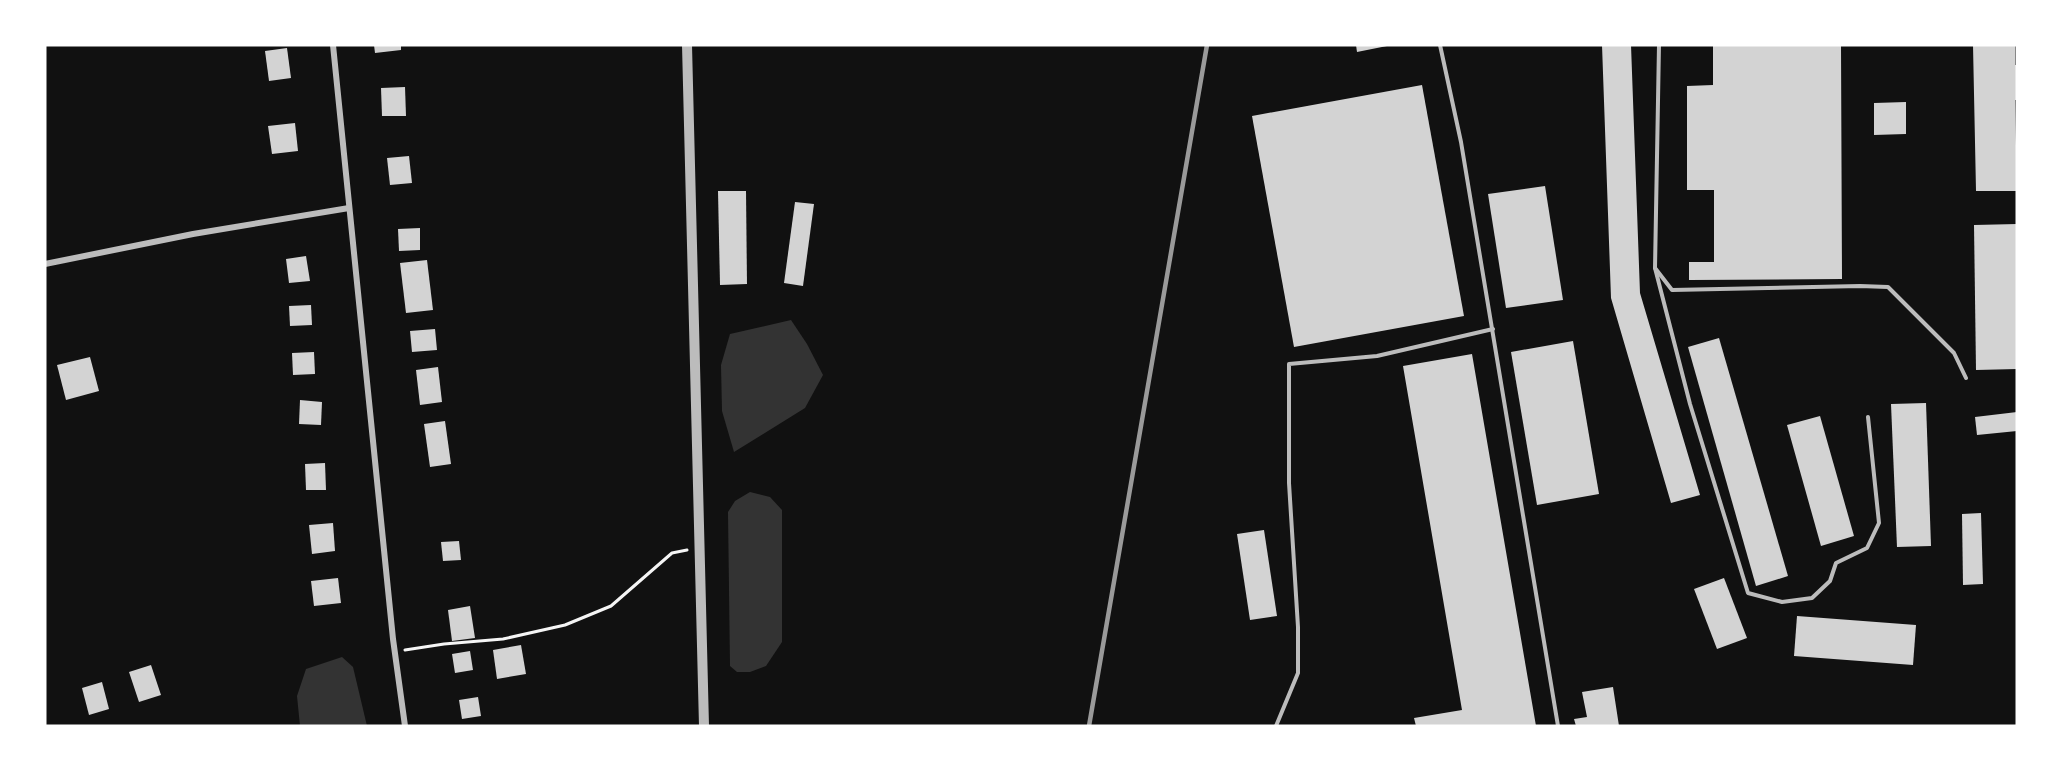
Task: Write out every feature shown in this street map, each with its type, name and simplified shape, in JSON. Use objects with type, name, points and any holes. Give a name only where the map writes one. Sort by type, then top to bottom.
[{"type":"street","points":[[333,45],[394,652],[405,726]]},
{"type":"street","points":[[687,45],[704,726]]},
{"type":"street","points":[[45,264],[193,234],[349,208]]},
{"type":"lane","points":[[1440,45],[1461,142],[1558,726]]},
{"type":"lane","points":[[1659,45],[1655,268],[1690,404],[1748,593],[1782,602],[1812,598],[1830,581],[1836,563],[1867,548],[1879,523],[1868,417]]},
{"type":"lane","points":[[1655,268],[1672,290],[1888,287],[1954,353],[1966,378]]},
{"type":"lane","points":[[1276,726],[1298,673],[1298,627],[1289,483],[1289,364],[1377,356],[1492,329]]},
{"type":"path","points":[[394,652],[444,644],[503,639],[565,625],[611,606],[672,553],[699,547]]},
{"type":"shaded area","points":[[791,320],[823,375],[805,408],[734,452],[722,411],[721,365],[730,334]]},
{"type":"shaded area","points":[[750,492],[770,497],[782,510],[782,642],[766,666],[750,672],[737,672],[730,666],[728,512],[735,501]]},
{"type":"shaded area","points":[[342,657],[353,667],[367,726],[300,726],[297,696],[306,669]]},
{"type":"building","points":[[374,45],[401,45],[401,50],[375,53]]},
{"type":"building","points":[[1356,45],[1387,45],[1387,46],[1357,52]]},
{"type":"building","points":[[1602,45],[1631,45],[1640,293],[1700,495],[1671,503],[1611,298]]},
{"type":"building","points":[[1713,45],[1841,45],[1842,279],[1689,280],[1689,262],[1714,262],[1714,190],[1687,190],[1687,86],[1713,85]]},
{"type":"building","points":[[1973,45],[2015,45],[2017,191],[1976,191]]},
{"type":"building","points":[[287,48],[291,78],[269,81],[265,51]]},
{"type":"building","points":[[1422,85],[1464,316],[1294,347],[1252,116]]},
{"type":"building","points":[[405,87],[406,116],[382,116],[381,88]]},
{"type":"building","points":[[1906,102],[1906,134],[1874,135],[1874,103]]},
{"type":"building","points":[[295,123],[298,151],[272,154],[268,126]]},
{"type":"building","points":[[409,156],[412,183],[390,185],[387,158]]},
{"type":"building","points":[[1545,186],[1563,300],[1506,308],[1488,194]]},
{"type":"building","points":[[718,191],[746,191],[747,284],[720,285]]},
{"type":"building","points":[[795,202],[814,204],[803,286],[784,283]]},
{"type":"building","points":[[2017,224],[2017,369],[1976,370],[1974,225]]},
{"type":"building","points":[[420,228],[420,250],[399,251],[398,229]]},
{"type":"building","points":[[306,256],[310,281],[289,283],[286,259]]},
{"type":"building","points":[[427,260],[433,310],[406,313],[400,263]]},
{"type":"building","points":[[311,305],[312,325],[290,326],[289,306]]},
{"type":"building","points":[[435,329],[437,350],[412,352],[410,331]]},
{"type":"building","points":[[1719,338],[1788,576],[1756,586],[1688,347]]},
{"type":"building","points":[[1573,341],[1599,494],[1537,505],[1511,352]]},
{"type":"building","points":[[314,352],[315,374],[293,375],[292,353]]},
{"type":"building","points":[[1472,354],[1536,726],[1416,726],[1414,718],[1462,710],[1403,366]]},
{"type":"building","points":[[90,357],[99,391],[66,400],[57,365]]},
{"type":"building","points":[[438,367],[442,402],[420,405],[416,370]]},
{"type":"building","points":[[300,400],[322,402],[321,425],[299,424]]},
{"type":"building","points":[[1926,403],[1931,546],[1897,547],[1891,404]]},
{"type":"building","points":[[2017,412],[2017,431],[1977,435],[1975,417]]},
{"type":"building","points":[[1820,416],[1854,536],[1821,546],[1787,425]]},
{"type":"building","points":[[445,421],[451,464],[430,467],[424,424]]},
{"type":"building","points":[[325,463],[326,490],[306,490],[305,464]]},
{"type":"building","points":[[1981,513],[1983,584],[1963,585],[1962,514]]},
{"type":"building","points":[[333,523],[335,551],[312,554],[309,525]]},
{"type":"building","points":[[1264,530],[1277,616],[1250,620],[1237,534]]},
{"type":"building","points":[[459,541],[461,560],[443,561],[441,542]]},
{"type":"building","points":[[338,578],[341,603],[314,606],[311,581]]},
{"type":"building","points":[[1724,578],[1747,638],[1717,649],[1694,589]]},
{"type":"building","points":[[470,606],[475,638],[452,641],[448,610]]},
{"type":"building","points":[[1797,616],[1916,625],[1913,665],[1794,656]]},
{"type":"building","points":[[521,645],[526,674],[497,679],[493,650]]},
{"type":"building","points":[[470,651],[473,670],[455,673],[452,654]]},
{"type":"building","points":[[151,665],[161,695],[139,702],[129,672]]},
{"type":"building","points":[[102,682],[109,709],[89,715],[82,688]]},
{"type":"building","points":[[1613,687],[1619,726],[1576,726],[1574,719],[1587,717],[1582,692]]},
{"type":"building","points":[[478,697],[481,716],[462,719],[459,700]]},
{"type":"railway","points":[[1089,726],[1207,45]]}]
